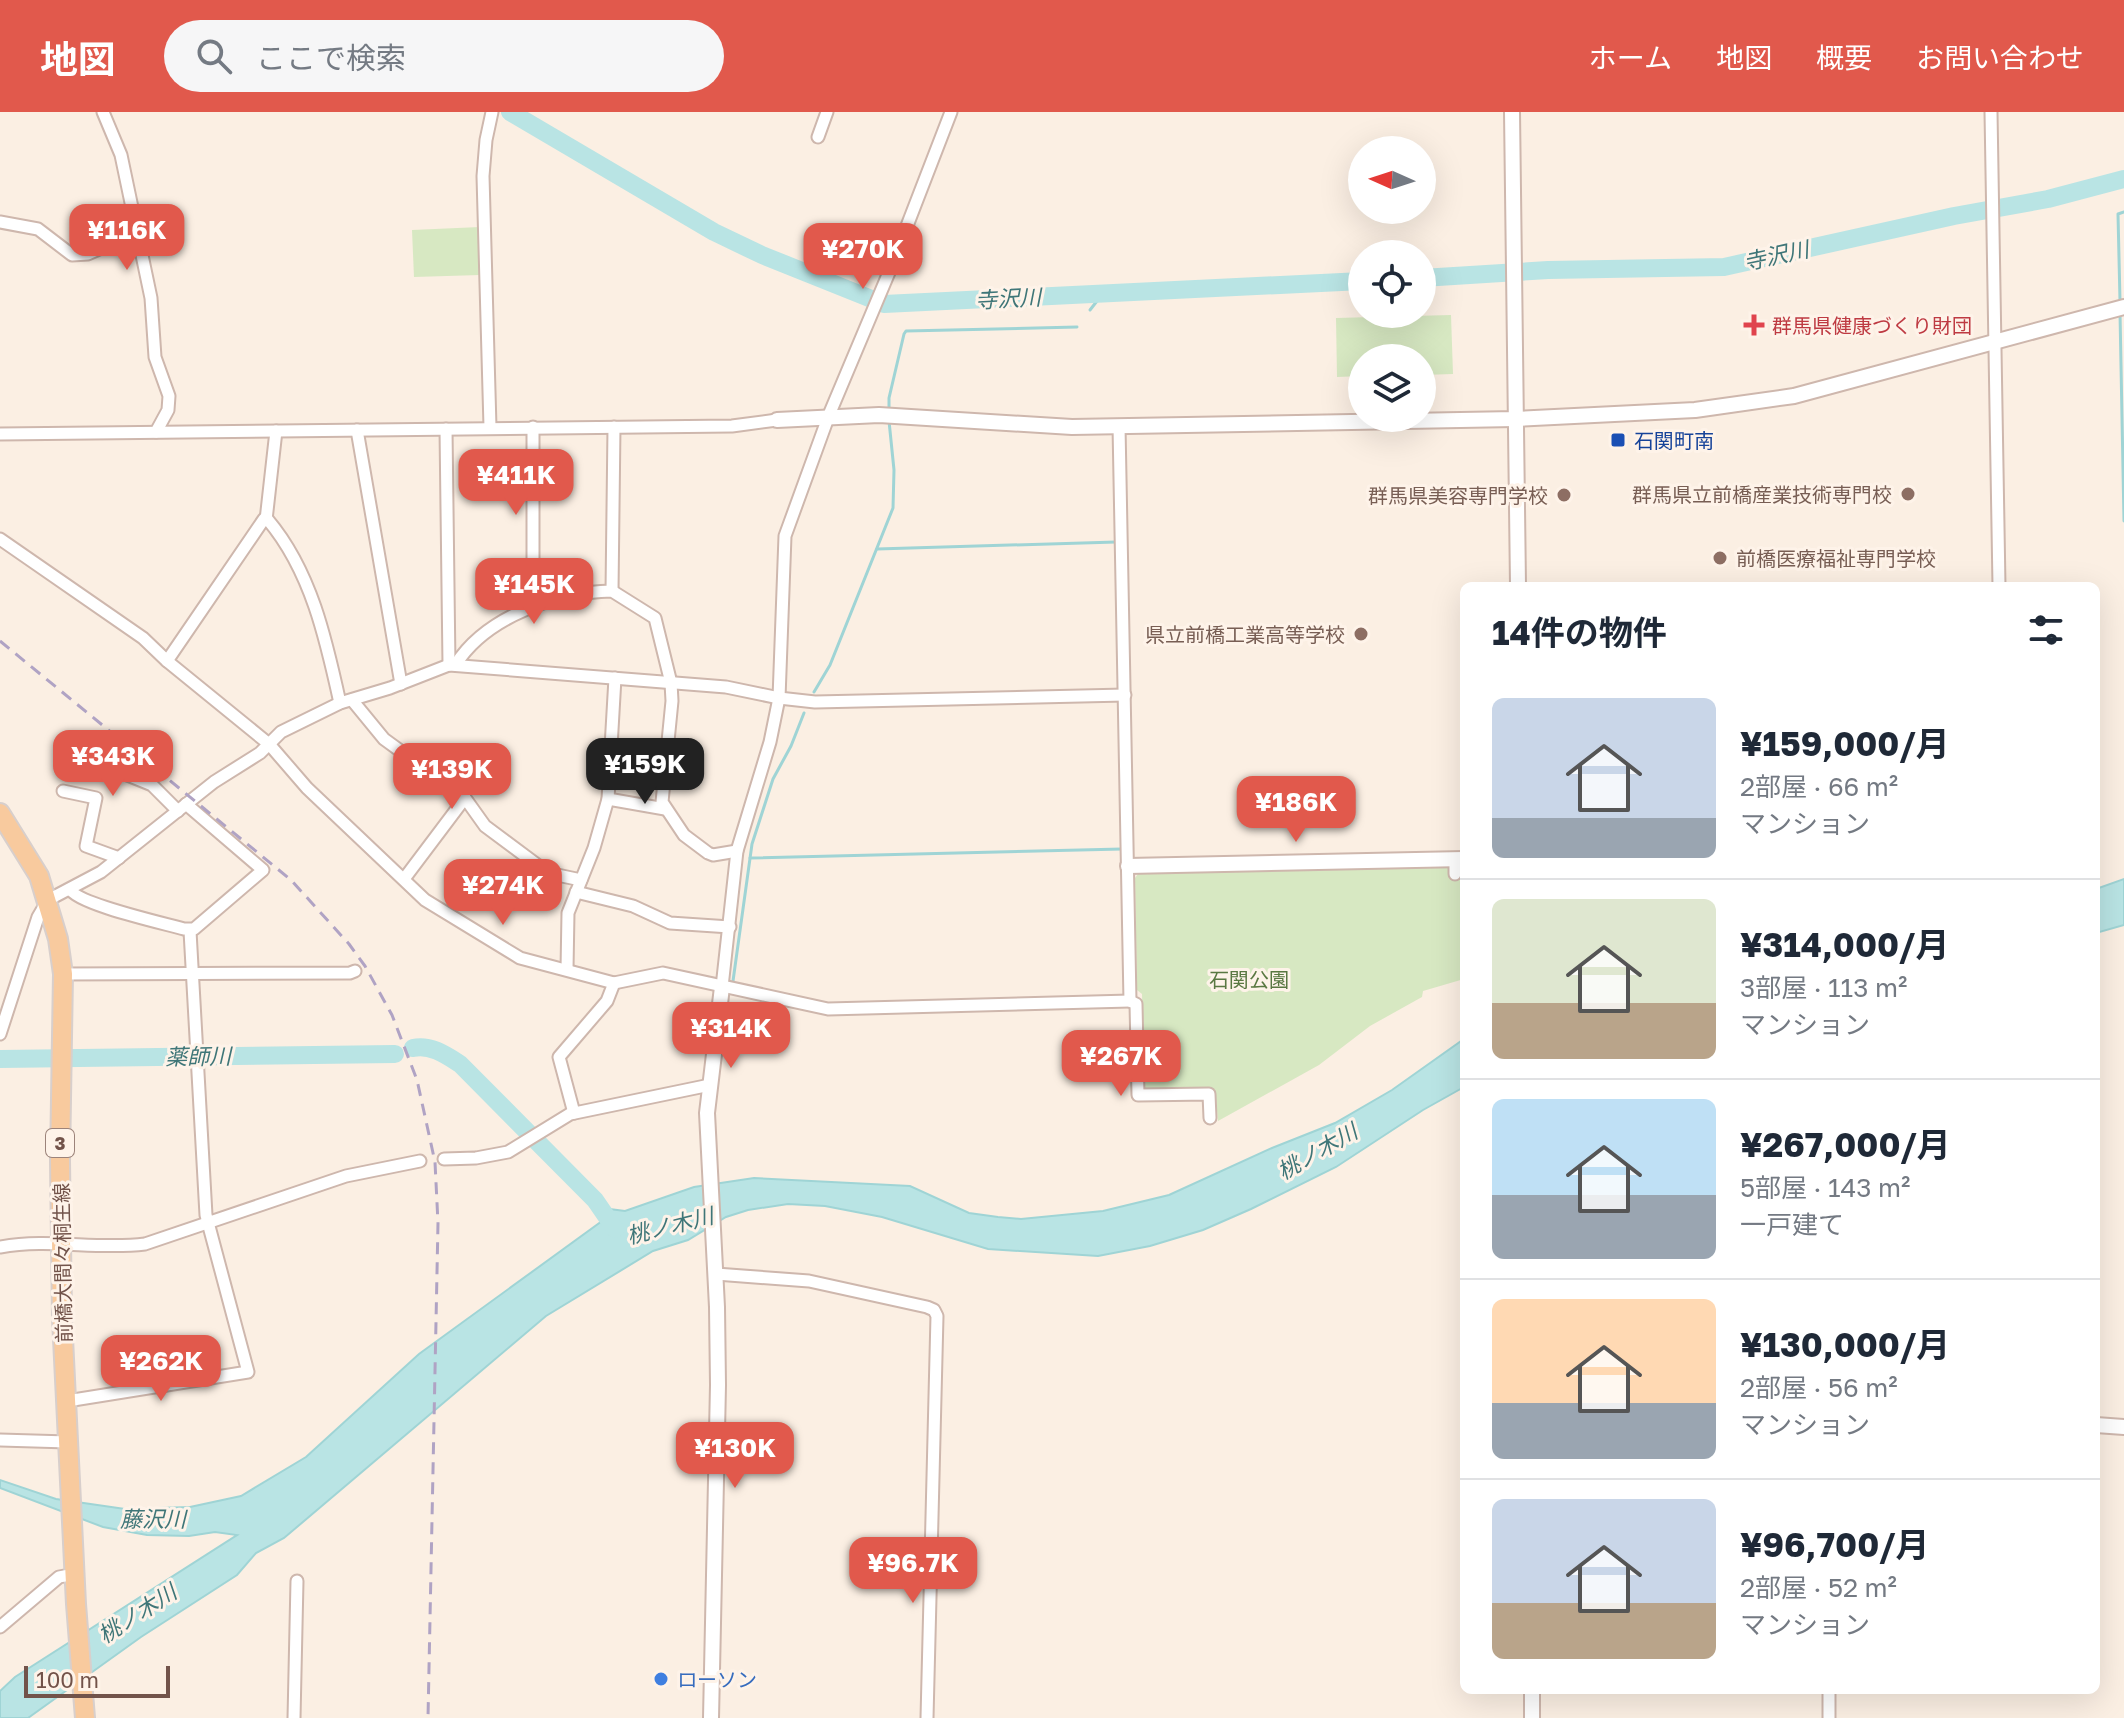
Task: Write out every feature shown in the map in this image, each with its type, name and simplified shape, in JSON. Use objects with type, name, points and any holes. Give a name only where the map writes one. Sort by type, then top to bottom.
[{"type":"main road","name":"前橋大間々桐生線","points":[[0,813],[33,864],[48,900],[63,974],[60,1242],[75,1574]]},
{"type":"main road","name":"3","points":[[75,1574],[84,1710]]},
{"type":"street","points":[[103,112],[119,148],[151,298],[155,357],[169,396],[168,410],[156,432]]},
{"type":"street","points":[[490,427],[483,176],[492,112]]},
{"type":"street","points":[[818,137],[827,112]]},
{"type":"street","points":[[711,1718],[718,1385],[708,1152],[710,1085],[737,851],[770,742],[779,698],[785,536],[829,415],[870,320],[951,112]]},
{"type":"street","points":[[1512,112],[1518,582]]},
{"type":"street","points":[[1991,112],[1999,582]]},
{"type":"street","points":[[0,222],[38,229],[72,255],[88,254],[135,233]]},
{"type":"street","points":[[0,434],[732,426],[829,415],[906,415],[1072,427],[1515,419],[1695,410],[1794,396],[2124,307]]},
{"type":"street","points":[[1119,426],[1130,1001]]},
{"type":"street","points":[[533,427],[533,606]]},
{"type":"street","points":[[612,591],[614,427]]},
{"type":"street","points":[[446,429],[452,664]]},
{"type":"street","points":[[357,430],[401,684]]},
{"type":"street","points":[[266,520],[276,431]]},
{"type":"street","points":[[167,661],[266,520]]},
{"type":"street","points":[[266,520],[286,541],[324,632],[346,701],[384,739],[465,798],[485,826],[548,873],[581,880]]},
{"type":"street","points":[[0,539],[143,638],[269,744],[307,788],[425,900],[520,958],[614,983],[663,973],[828,1009],[1130,1001],[1136,1004],[1138,1095],[1209,1094],[1210,1118]]},
{"type":"street","points":[[0,1034],[38,917],[48,900],[101,872],[281,732],[346,701],[452,664],[488,632],[533,606],[563,598],[612,591],[655,618],[671,683],[672,701],[662,802],[684,835],[708,853],[737,851]]},
{"type":"street","points":[[452,664],[726,687],[815,702],[1125,695]]},
{"type":"street","points":[[567,969],[568,913],[608,799],[615,678]]},
{"type":"street","points":[[68,762],[83,757],[152,785],[263,870],[190,931]]},
{"type":"street","points":[[63,791],[96,798],[86,846],[119,858]]},
{"type":"street","points":[[404,879],[465,798]]},
{"type":"street","points":[[608,799],[665,809]]},
{"type":"street","points":[[1128,866],[1458,864]]},
{"type":"street","points":[[70,889],[75,896],[93,904],[190,931]]},
{"type":"street","points":[[576,892],[633,906],[670,923],[730,927]]},
{"type":"street","points":[[67,1401],[248,1372],[208,1223],[190,931]]},
{"type":"street","points":[[63,974],[355,971]]},
{"type":"street","points":[[574,1113],[559,1057],[607,1001],[614,983]]},
{"type":"street","points":[[444,1159],[500,1155],[574,1113],[710,1085]]},
{"type":"street","points":[[0,1247],[60,1242],[131,1246],[157,1241],[346,1176],[420,1161]]},
{"type":"street","points":[[715,1268],[809,1281],[927,1307],[934,1310],[937,1316],[927,1718]]},
{"type":"street","points":[[2100,1425],[2124,1427]]},
{"type":"street","points":[[0,1440],[68,1442]]},
{"type":"street","points":[[0,1627],[59,1577],[75,1574]]},
{"type":"street","points":[[294,1718],[297,1581]]},
{"type":"street","points":[[1532,1694],[1532,1718]]},
{"type":"street","points":[[1829,1694],[1829,1718]]},
{"type":"green space","points":[[480,227],[480,275],[414,277],[412,230]]},
{"type":"green space","points":[[1436,315],[1451,315],[1453,374],[1436,375],[1436,344],[1348,344],[1348,377],[1337,377],[1336,318],[1348,318],[1348,328],[1436,328]]},
{"type":"green space","name":"石関公園","points":[[1460,866],[1460,980],[1423,991],[1422,997],[1370,1026],[1319,1065],[1218,1121],[1215,1089],[1147,1090],[1144,1087],[1142,994],[1137,990],[1135,878],[1138,874]]},
{"type":"water","points":[[2124,879],[2124,925],[2100,932],[2100,888]]},
{"type":"water","points":[[1460,1042],[1460,1089],[1336,1167],[1203,1230],[1150,1246],[1098,1256],[988,1249],[882,1217],[825,1206],[788,1204],[726,1217],[688,1240],[653,1251],[546,1316],[284,1538],[256,1553],[237,1575],[141,1637],[28,1718],[0,1718],[0,1691],[15,1677],[237,1535],[215,1532],[189,1536],[147,1535],[103,1527],[0,1488],[0,1480],[56,1499],[125,1509],[190,1507],[241,1496],[306,1457],[419,1354],[602,1221],[601,1208],[625,1211],[694,1187],[754,1178],[910,1186],[969,1213],[998,1217],[1021,1219],[1103,1211],[1169,1195],[1335,1123],[1392,1090]]},
{"type":"waterway","name":"寺沢川","points":[[510,112],[714,232],[762,255],[884,304],[1348,282]]},
{"type":"waterway","name":"寺沢川","points":[[1436,277],[1548,270],[1724,267],[1954,216],[2048,199],[2124,179]]},
{"type":"waterway","points":[[2120,301],[2118,214],[2124,212]]},
{"type":"waterway","points":[[1090,310],[1104,292]]},
{"type":"waterway","points":[[2120,313],[2124,521]]},
{"type":"waterway","points":[[889,409],[906,331],[1077,327]]},
{"type":"waterway","points":[[814,692],[830,665],[893,508],[894,470],[889,421]]},
{"type":"waterway","points":[[877,549],[1116,542]]},
{"type":"waterway","points":[[733,981],[752,844],[773,779],[804,713]]},
{"type":"waterway","points":[[750,858],[1122,849]]},
{"type":"waterway","name":"薬師川","points":[[413,1048],[432,1049],[460,1064],[595,1200],[615,1229]]},
{"type":"waterway","name":"薬師川","points":[[0,1059],[395,1054]]},
{"type":"railway","points":[[0,641],[291,880],[349,944],[392,1015],[417,1080],[435,1162],[438,1223],[428,1718]]},
{"type":"place","name":"群馬県健康づくり財団","points":[[1754,325]]},
{"type":"place","name":"石関町南","points":[[1618,440]]},
{"type":"place","name":"群馬県立前橋産業技術専門校","points":[[1908,494]]},
{"type":"place","name":"群馬県美容専門学校","points":[[1564,495]]},
{"type":"place","name":"前橋医療福祉専門学校","points":[[1720,558]]},
{"type":"place","name":"県立前橋工業高等学校","points":[[1361,634]]},
{"type":"place","name":"ローソン","points":[[661,1679]]},
{"type":"water label","name":"桃ノ木川","points":[[1317,1151]]},
{"type":"water label","name":"桃ノ木川","points":[[670,1225]]},
{"type":"water label","name":"藤沢川","points":[[153,1518]]},
{"type":"water label","name":"桃ノ木川","points":[[137,1613]]}]
